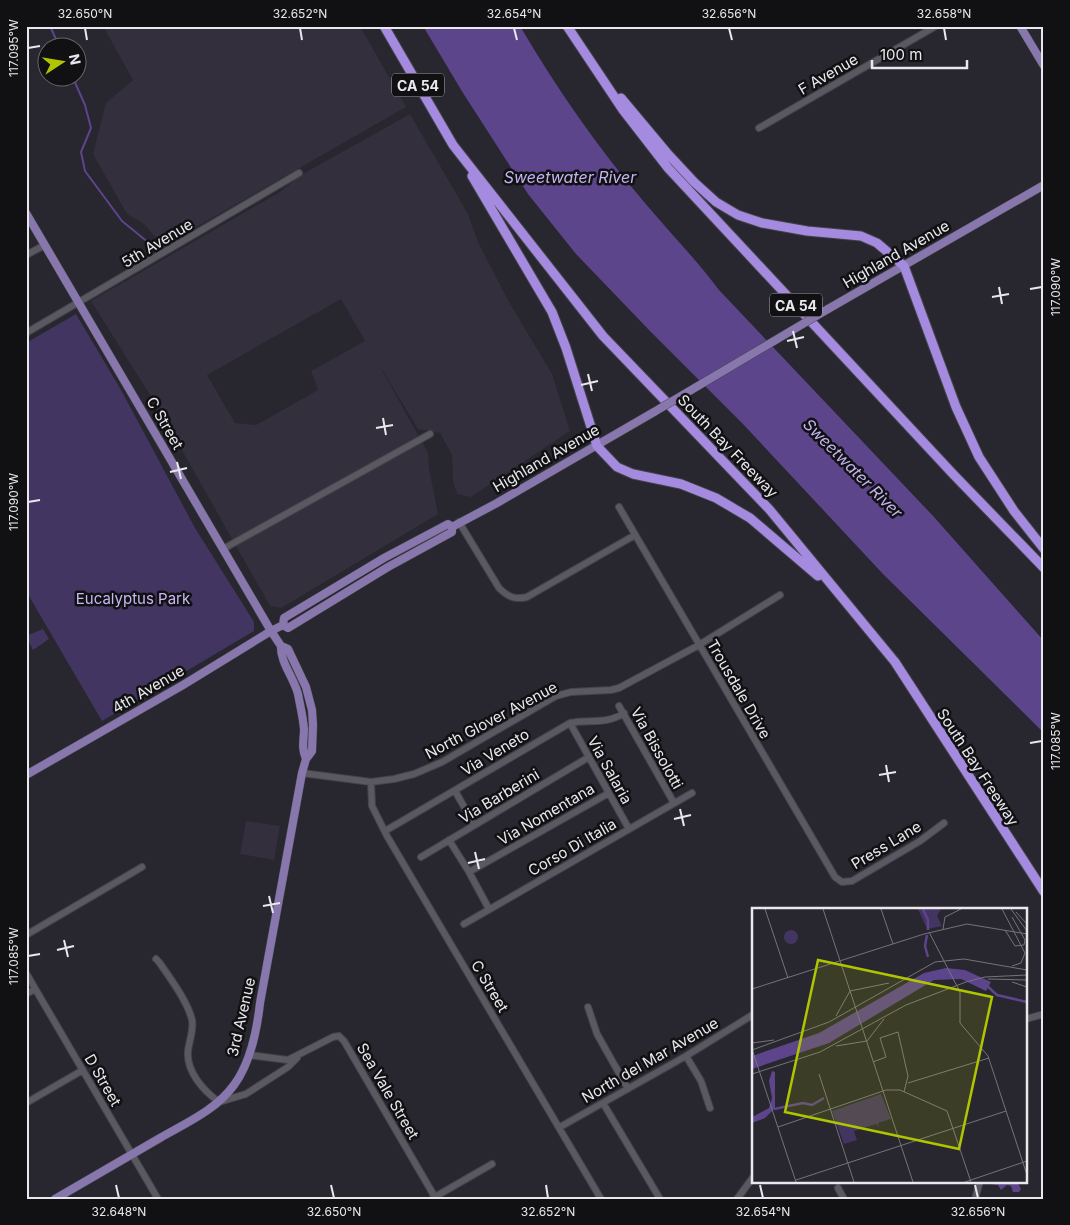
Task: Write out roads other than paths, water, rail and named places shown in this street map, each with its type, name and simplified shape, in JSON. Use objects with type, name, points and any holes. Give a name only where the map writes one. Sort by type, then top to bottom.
[{"type":"highway","name":"South Bay Freeway","points":[[384,26],[453,144],[603,336],[769,509],[895,662],[999,826],[1044,892]]},
{"type":"highway","name":"CA 54","points":[[567,26],[623,110],[668,168],[953,474],[1044,568]]},
{"type":"highway","points":[[584,53],[667,154],[716,202],[738,215],[762,223],[807,231],[862,236],[877,243],[904,266],[956,407],[979,457],[1014,511],[1044,549]]},
{"type":"highway","points":[[453,144],[552,312],[566,348],[596,446],[617,467],[633,474],[681,484],[716,498],[750,518],[783,544],[839,595]]},
{"type":"main road","points":[[1020,26],[1044,66]]},
{"type":"main road","name":"Highland Avenue","points":[[477,514],[1044,185]]},
{"type":"main road","name":"C Street","points":[[26,213],[271,631],[281,646],[288,649],[296,663],[310,701],[313,725],[312,751],[306,760],[302,773]]},
{"type":"main road","name":"4th Avenue","points":[[26,776],[183,685],[271,631],[283,625],[288,628],[309,616],[452,532],[452,527],[459,522],[477,514]]},
{"type":"main road","name":"3rd Avenue","points":[[55,1199],[192,1120],[219,1102],[234,1086],[249,1055],[258,1020],[302,773]]},
{"type":"street","name":"F Avenue","points":[[759,128],[936,26]]},
{"type":"street","name":"5th Avenue","points":[[26,333],[299,173]]},
{"type":"street","points":[[26,255],[45,245]]},
{"type":"street","points":[[223,550],[430,434]]},
{"type":"street","name":"Trousdale Drive","points":[[619,507],[830,870],[839,881]]},
{"type":"street","points":[[459,522],[498,588],[504,594],[516,599],[528,597],[635,535]]},
{"type":"street","name":"North Glover Avenue","points":[[302,773],[371,782],[414,774],[442,762],[556,696],[571,692],[619,688],[699,645],[780,595]]},
{"type":"street","name":"Via Bissolotti","points":[[619,706],[674,803]]},
{"type":"street","name":"Via Veneto","points":[[385,831],[570,723],[583,720],[608,721],[624,714]]},
{"type":"street","name":"Via Salaria","points":[[570,723],[629,828]]},
{"type":"street","name":"Via Barberini","points":[[421,857],[589,757]]},
{"type":"street","name":"C Street","points":[[371,782],[372,806],[385,831],[601,1199]]},
{"type":"street","points":[[454,791],[474,824]]},
{"type":"street","name":"Via Nomentana","points":[[469,872],[609,793]]},
{"type":"street","name":"Corso Di Italia","points":[[464,924],[692,793]]},
{"type":"street","name":"Press Lane","points":[[839,881],[852,881],[920,841],[944,823]]},
{"type":"street","points":[[449,840],[489,909]]},
{"type":"street","points":[[26,935],[142,867]]},
{"type":"street","points":[[156,959],[160,962],[186,1006],[192,1021],[188,1057],[191,1070],[206,1093],[219,1102]]},
{"type":"street","name":"D Street","points":[[26,973],[158,1199]]},
{"type":"street","points":[[26,994],[36,989]]},
{"type":"street","points":[[588,1007],[597,1034],[628,1089]]},
{"type":"street","points":[[1028,1019],[1044,1014]]},
{"type":"street","name":"North del Mar Avenue","points":[[560,1127],[686,1056],[752,1015]]},
{"type":"street","name":"Sea Vale Street","points":[[249,1055],[288,1060],[333,1037],[339,1036],[344,1041],[435,1198]]},
{"type":"street","name":"Sea Vale Street","points":[[219,1102],[246,1094],[288,1067],[299,1056]]},
{"type":"street","points":[[686,1056],[701,1081],[710,1108]]},
{"type":"street","points":[[26,1103],[83,1070]]},
{"type":"street","points":[[604,1103],[660,1199]]},
{"type":"street","points":[[435,1198],[492,1164]]},
{"type":"street","points":[[737,1199],[752,1179]]},
{"type":"street","points":[[975,1199],[980,1182]]},
{"type":"street","points":[[838,1188],[844,1199]]},
{"type":"water","name":"Sweetwater River","points":[[423,26],[520,26],[563,95],[654,214],[719,290],[934,517],[1044,641],[1044,733],[883,574],[742,423],[576,254],[528,194],[463,93]]},
{"type":"water","points":[[990,1182],[1016,1182],[1021,1189],[1019,1192],[1013,1192],[1011,1186],[1007,1185],[1001,1190],[998,1185],[991,1184]]},
{"type":"waterway","points":[[50,26],[55,38]]},
{"type":"waterway","points":[[77,88],[85,105],[91,128],[81,152],[85,171],[122,221],[149,243]]},
{"type":"park label","name":"Eucalyptus Park","points":[[133,598]]}]
